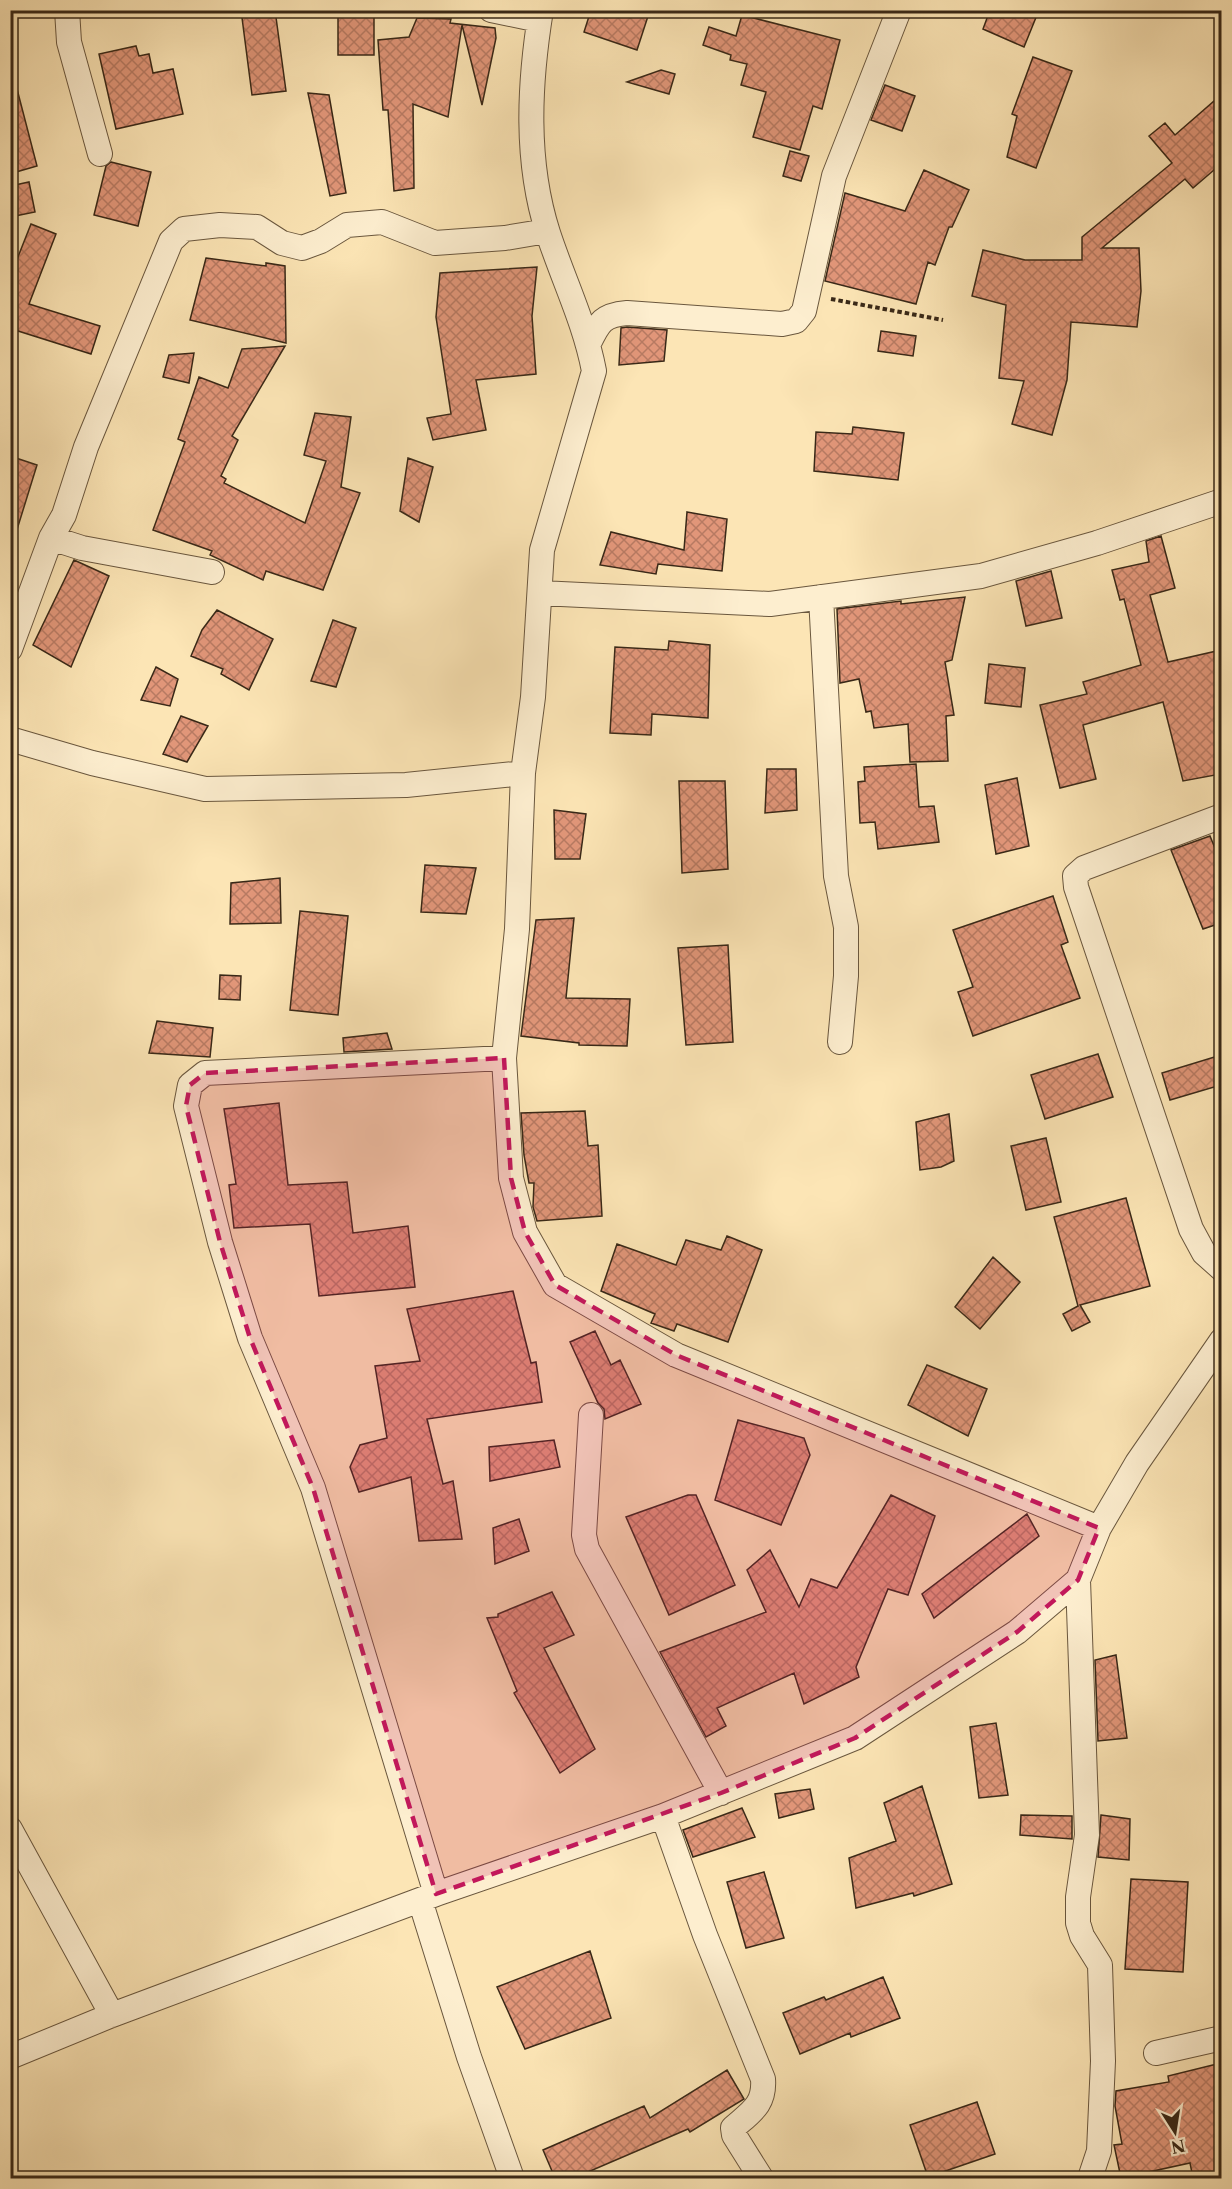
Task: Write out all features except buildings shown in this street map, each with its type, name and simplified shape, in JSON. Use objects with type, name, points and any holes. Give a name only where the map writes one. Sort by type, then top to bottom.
[{"type":"street","points":[[67,10],[69,42],[100,154]]},
{"type":"street","points":[[491,10],[540,15],[531,95],[533,162],[547,231],[589,343],[594,371],[542,550],[533,697],[523,773],[517,928],[504,1058],[511,1178],[525,1232],[555,1285],[676,1355],[1099,1528]]},
{"type":"street","points":[[589,343],[598,324],[611,315],[627,313],[789,323],[796,321],[804,312],[834,176],[899,10]]},
{"type":"street","points":[[10,649],[51,538],[64,515],[86,447],[171,241],[184,229],[220,225],[257,227],[282,243],[302,248],[321,241],[347,225],[382,222],[435,243],[505,238],[547,231]]},
{"type":"street","points":[[540,593],[771,604],[981,576],[1097,543],[1221,501]]},
{"type":"street","points":[[51,538],[82,548],[212,573]]},
{"type":"street","points":[[821,597],[836,876],[846,927],[846,976],[840,1042]]},
{"type":"street","points":[[10,739],[92,763],[205,789],[406,785],[523,773]]},
{"type":"street","points":[[1221,816],[1083,868],[1075,876],[1076,887],[1191,1229],[1204,1253],[1221,1269]]},
{"type":"street","points":[[504,1058],[205,1073],[190,1085],[186,1106],[220,1242],[247,1328],[313,1488],[428,1897],[469,2057],[512,2178]]},
{"type":"street","points":[[1090,2178],[1099,2151],[1103,2061],[1100,1965],[1082,1936],[1078,1923],[1078,1897],[1087,1835],[1078,1580],[1099,1528],[1137,1463],[1221,1340]]},
{"type":"street","points":[[591,1415],[584,1535],[587,1549],[721,1793]]},
{"type":"street","points":[[10,2057],[112,2015],[428,1897],[663,1816],[855,1737],[1017,1632],[1078,1580]]},
{"type":"street","points":[[663,1816],[705,1935],[763,2079],[764,2093],[757,2106],[733,2128],[734,2135],[761,2178]]},
{"type":"street","points":[[10,1829],[112,2015]]},
{"type":"street","points":[[1156,2053],[1221,2038]]},
{"type":"path","points":[[808,294],[943,320]]},
{"type":"highlighted area","points":[[504,1058],[511,1178],[525,1232],[555,1285],[676,1355],[1099,1528],[1078,1580],[1017,1632],[855,1738],[721,1793],[436,1894],[313,1488],[250,1338],[220,1242],[186,1106],[190,1085],[205,1073]]}]
